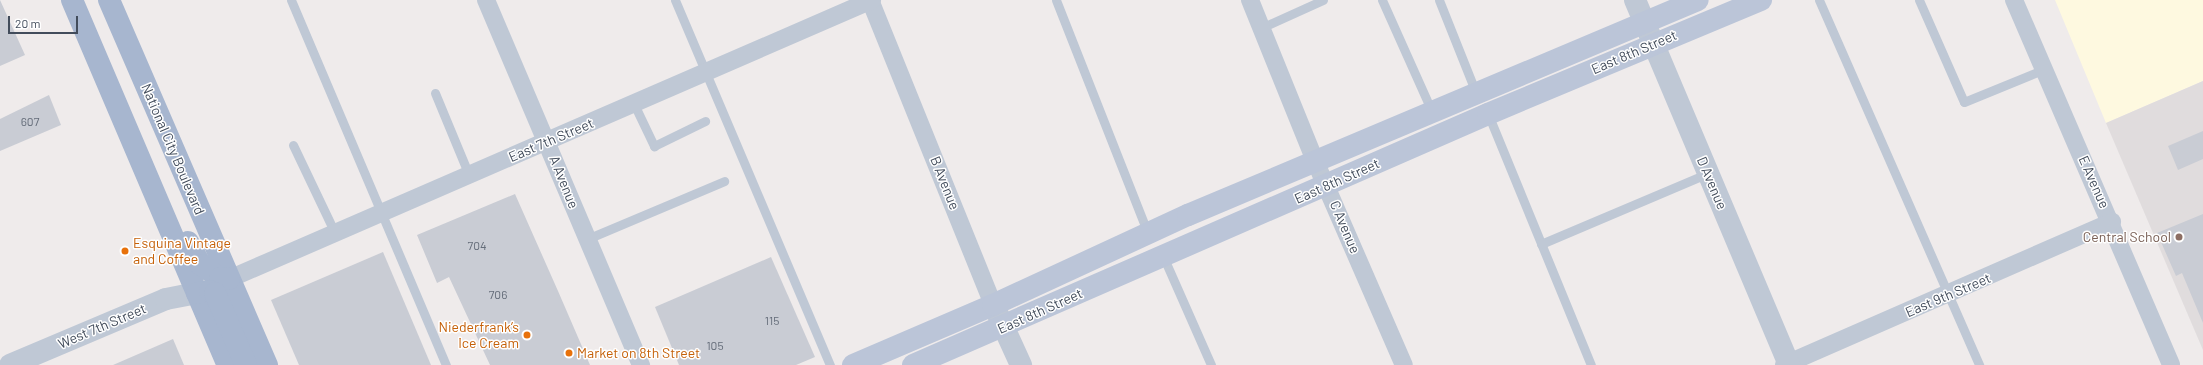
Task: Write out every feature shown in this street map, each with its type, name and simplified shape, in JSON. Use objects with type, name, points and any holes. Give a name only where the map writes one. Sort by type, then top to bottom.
[{"type":"main road","points":[[72,0],[228,365]]},
{"type":"main road","name":"National City Boulevard","points":[[109,0],[267,365]]},
{"type":"main road","name":"East 8th Street","points":[[853,365],[993,305],[1148,234],[1698,0]]},
{"type":"main road","name":"East 8th Street","points":[[913,365],[1004,327],[1488,114],[1761,0]]},
{"type":"main road","points":[[156,197],[165,198],[171,204],[191,250],[201,265],[220,278],[229,279]]},
{"type":"main road","points":[[197,293],[210,291],[215,293],[246,365]]},
{"type":"street","name":"A Avenue","points":[[486,0],[641,365]]},
{"type":"street","name":"East 7th Street","points":[[229,279],[871,0]]},
{"type":"street","name":"B Avenue","points":[[871,0],[993,305],[1021,365]]},
{"type":"street","name":"C Avenue","points":[[1250,0],[1316,163],[1404,365]]},
{"type":"street","name":"D Avenue","points":[[1636,0],[1787,364]]},
{"type":"street","name":"E Avenue","points":[[2014,0],[2112,222],[2171,365]]},
{"type":"street","name":"East 9th Street","points":[[1787,364],[1949,295],[2112,222]]},
{"type":"street","name":"West 7th Street","points":[[10,365],[42,355],[166,299],[197,293]]},
{"type":"lane","points":[[290,0],[382,212],[446,365]]},
{"type":"lane","points":[[675,0],[707,72],[830,365]]},
{"type":"lane","points":[[1056,0],[1148,234]]},
{"type":"lane","points":[[1262,28],[1323,0]]},
{"type":"lane","points":[[1382,0],[1433,113]]},
{"type":"lane","points":[[1438,0],[1476,95]]},
{"type":"lane","points":[[1819,0],[1979,365]]},
{"type":"lane","points":[[1919,0],[1964,102],[2045,69]]},
{"type":"lane","points":[[435,93],[469,175]]},
{"type":"lane","points":[[634,104],[654,146],[705,121]]},
{"type":"lane","points":[[1488,114],[1591,365]]},
{"type":"lane","points":[[293,145],[335,233]]},
{"type":"lane","points":[[1541,244],[1708,173]]},
{"type":"lane","points":[[587,238],[724,181]]},
{"type":"lane","points":[[1163,256],[1211,365]]},
{"type":"shaded area","points":[[2055,0],[2203,0],[2203,81],[2106,123]]},
{"type":"shaded area","name":"Central School","points":[[2203,81],[2203,350],[2106,123]]},
{"type":"building","points":[[0,0],[25,55],[0,66]]},
{"type":"building","points":[[49,95],[61,125],[0,151],[0,119]]},
{"type":"building","points":[[2203,131],[2203,159],[2178,170],[2168,146]]},
{"type":"building","points":[[515,194],[590,365],[490,365],[449,277],[437,283],[417,235]]},
{"type":"building","points":[[2203,214],[2203,323],[2182,273],[2176,276],[2157,233]]},
{"type":"building","points":[[383,252],[431,365],[299,365],[271,300]]},
{"type":"building","points":[[771,257],[815,357],[796,365],[679,365],[655,307]]},
{"type":"building","points":[[173,339],[184,365],[113,365]]},
{"type":"place","name":"Central School","points":[[2179,237]]},
{"type":"place","name":"Esquina Vintage and Coffee","points":[[125,251]]},
{"type":"place","name":"Niederfrank’s Ice Cream","points":[[527,335]]},
{"type":"place","name":"Market on 8th Street","points":[[569,353]]}]
